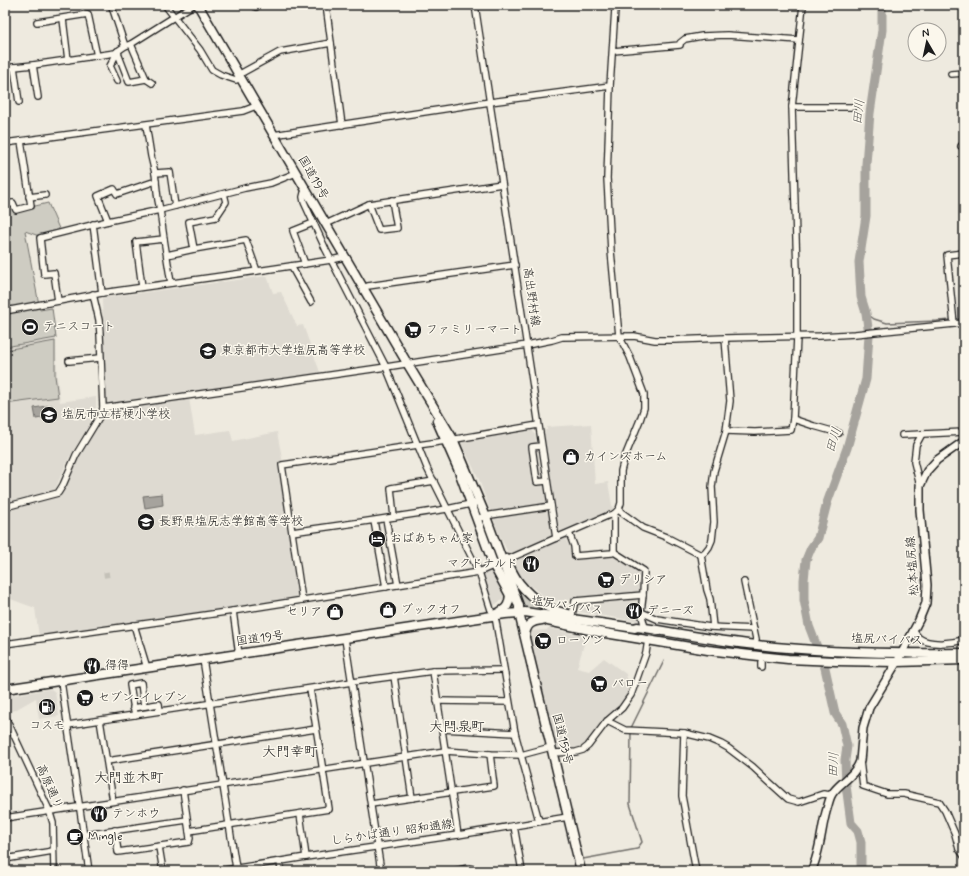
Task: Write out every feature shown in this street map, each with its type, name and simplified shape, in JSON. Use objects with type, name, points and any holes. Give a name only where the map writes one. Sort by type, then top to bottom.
[{"type":"highway","name":"国道19号","points":[[198,5],[407,363],[435,417],[450,440],[480,502],[505,561]]},
{"type":"highway","name":"国道19号","points":[[450,440],[470,504],[494,566],[510,594],[514,608],[518,613]]},
{"type":"highway","points":[[505,561],[519,606],[518,613]]},
{"type":"highway","points":[[505,561],[520,584],[537,600],[551,609],[561,613],[641,627]]},
{"type":"highway","points":[[493,614],[507,608],[510,594]]},
{"type":"highway","name":"塩尻バイパス","points":[[518,613],[525,612],[635,628],[641,627],[757,645],[834,651],[964,653]]},
{"type":"highway","name":"国道19号","points":[[5,689],[345,638],[493,614],[518,613]]},
{"type":"highway","name":"塩尻バイパス","points":[[518,613],[542,620],[599,632],[733,653],[788,659],[897,662],[964,660]]},
{"type":"highway","name":"国道153号","points":[[518,613],[581,871]]},
{"type":"highway","points":[[525,640],[525,632],[530,623],[542,620]]},
{"type":"main road","name":"松本塩尻線","points":[[811,871],[817,855],[828,803],[838,786],[855,771],[858,766],[860,761],[863,728],[866,715],[875,697],[897,662],[919,620],[926,603],[927,585],[920,510],[920,486],[927,471],[937,460],[964,441]]},
{"type":"street","points":[[165,5],[200,50],[212,70],[236,80],[239,76],[280,52],[331,43]]},
{"type":"street","points":[[5,68],[115,53],[194,5]]},
{"type":"street","points":[[326,5],[342,124]]},
{"type":"street","name":"高出野村線","points":[[475,5],[556,538]]},
{"type":"street","points":[[5,644],[233,611],[480,572],[614,514],[619,509],[621,503],[621,472],[624,459],[644,408],[644,394],[630,357],[618,336],[611,251],[607,178],[610,86],[616,5]]},
{"type":"street","points":[[726,431],[755,432],[791,430],[793,419],[798,337],[792,107],[803,5]]},
{"type":"street","points":[[112,7],[128,45],[146,79],[152,83]]},
{"type":"street","points":[[37,22],[88,14],[97,56]]},
{"type":"street","points":[[62,19],[68,60]]},
{"type":"street","points":[[613,52],[680,45],[680,43],[686,39],[702,36],[727,35],[799,40]]},
{"type":"street","points":[[118,51],[129,82],[146,79]]},
{"type":"street","points":[[117,81],[110,66],[118,51]]},
{"type":"street","points":[[33,65],[38,97]]},
{"type":"street","points":[[14,66],[19,102]]},
{"type":"street","points":[[951,74],[964,73]]},
{"type":"street","points":[[273,135],[490,102],[610,86]]},
{"type":"street","points":[[5,144],[243,111],[256,106]]},
{"type":"street","points":[[792,107],[853,107]]},
{"type":"street","points":[[146,125],[155,173],[170,283]]},
{"type":"street","points":[[5,204],[14,203],[16,210],[31,206],[21,141]]},
{"type":"street","points":[[155,173],[170,172],[175,206]]},
{"type":"street","points":[[58,301],[54,273],[44,274],[40,238],[93,224],[160,210],[245,188],[271,183],[296,173]]},
{"type":"street","points":[[108,221],[98,196],[114,189],[117,194],[156,181]]},
{"type":"street","points":[[326,224],[369,204],[502,184]]},
{"type":"street","points":[[306,191],[303,197],[304,202],[313,223],[386,367],[418,444],[420,453],[447,510],[480,572],[493,614],[515,733],[539,822]]},
{"type":"street","points":[[194,250],[189,222],[216,217],[226,202],[224,194]]},
{"type":"street","points":[[29,197],[45,195]]},
{"type":"street","points":[[369,204],[379,230],[397,228],[392,200]]},
{"type":"street","points":[[305,264],[293,231],[313,223]]},
{"type":"street","points":[[93,224],[102,292]]},
{"type":"street","points":[[142,287],[136,242],[164,239]]},
{"type":"street","points":[[167,255],[246,240],[257,271]]},
{"type":"street","points":[[954,321],[947,255],[964,252]]},
{"type":"street","points":[[5,311],[102,292],[257,271],[345,257]]},
{"type":"street","points":[[363,288],[368,286],[515,265]]},
{"type":"street","points":[[291,266],[311,302]]},
{"type":"street","points":[[5,507],[58,493],[76,455],[101,414],[103,408],[100,358],[101,342],[99,320],[93,294]]},
{"type":"street","points":[[103,408],[386,367],[527,345],[562,337],[634,336],[662,340],[798,337],[856,334],[954,321],[964,323]]},
{"type":"street","points":[[701,555],[705,552],[712,540],[714,522],[712,487],[714,471],[726,431],[730,401],[725,338]]},
{"type":"street","points":[[69,361],[100,358]]},
{"type":"street","points":[[793,419],[839,433]]},
{"type":"street","points":[[302,600],[282,465],[450,440],[538,425]]},
{"type":"street","points":[[902,435],[964,432]]},
{"type":"street","points":[[920,486],[914,462],[916,445],[922,434]]},
{"type":"street","points":[[541,446],[532,447],[537,482],[547,481]]},
{"type":"street","points":[[394,517],[391,488],[434,481]]},
{"type":"street","points":[[292,532],[447,510],[480,502]]},
{"type":"street","points":[[476,519],[551,506]]},
{"type":"street","points":[[619,509],[642,528],[666,537],[701,555]]},
{"type":"street","points":[[614,514],[614,552]]},
{"type":"street","points":[[386,519],[398,585]]},
{"type":"street","points":[[374,521],[386,587]]},
{"type":"street","points":[[569,533],[574,546],[575,556],[614,552],[644,571],[641,627]]},
{"type":"street","points":[[701,555],[710,599],[713,627]]},
{"type":"street","points":[[744,582],[756,639]]},
{"type":"street","points":[[572,615],[575,602],[643,595]]},
{"type":"street","points":[[233,611],[239,654]]},
{"type":"street","points":[[642,612],[657,619],[713,627],[754,629]]},
{"type":"street","points":[[134,625],[147,668]]},
{"type":"street","points":[[913,630],[919,638],[928,642],[945,643],[964,640]]},
{"type":"street","points":[[345,638],[381,871]]},
{"type":"street","points":[[5,818],[49,810],[445,751],[521,755],[552,750],[576,752],[583,750],[588,746],[607,720],[622,708],[636,681],[646,653],[648,640]]},
{"type":"street","points":[[203,659],[236,868]]},
{"type":"street","points":[[68,725],[432,671],[504,670]]},
{"type":"street","points":[[432,671],[458,835]]},
{"type":"street","points":[[394,676],[412,798]]},
{"type":"street","points":[[61,681],[89,871]]},
{"type":"street","points":[[134,715],[130,685],[140,683],[144,706]]},
{"type":"street","points":[[189,832],[329,809],[310,689]]},
{"type":"street","points":[[437,701],[510,702]]},
{"type":"street","points":[[134,708],[159,704],[160,711]]},
{"type":"street","name":"高原通り","points":[[5,716],[8,727],[49,810],[52,823],[54,871]]},
{"type":"street","points":[[100,720],[113,801]]},
{"type":"street","points":[[607,720],[625,730],[684,732],[721,744],[753,767],[788,799],[799,802],[823,794],[832,795]]},
{"type":"street","points":[[107,761],[316,729]]},
{"type":"street","points":[[442,729],[515,733]]},
{"type":"street","points":[[684,732],[682,796],[696,871]]},
{"type":"street","points":[[371,804],[494,786],[490,754]]},
{"type":"street","points":[[860,761],[863,786],[887,794],[904,794],[939,802],[945,811],[955,834],[959,849],[964,854]]},
{"type":"street","points":[[115,830],[118,852],[189,842],[190,838],[183,790]]},
{"type":"street","points":[[300,814],[306,857]]},
{"type":"street","name":"しらかば通り 昭和通線","points":[[219,871],[458,835],[568,816]]},
{"type":"street","points":[[84,835],[187,820]]},
{"type":"street","points":[[514,826],[522,871]]},
{"type":"street","points":[[159,847],[163,871]]},
{"type":"street","points":[[5,859],[53,851]]},
{"type":"street","points":[[280,861],[281,871]]},
{"type":"street","points":[[455,871],[468,868],[483,871]]},
{"type":"shaded area","points":[[48,203],[60,231],[39,236],[25,231],[40,310],[52,308],[56,338],[5,347],[5,205],[11,204],[14,211]]},
{"type":"shaded area","name":"東京都市大学塩尻高等学校","points":[[267,276],[273,293],[281,292],[297,326],[303,325],[321,375],[105,405],[102,298]]},
{"type":"shaded area","name":"塩尻市立桔梗小学校","points":[[56,338],[57,376],[60,402],[96,397],[96,409],[91,422],[69,458],[55,490],[5,504],[5,347]]},
{"type":"shaded area","points":[[55,341],[55,376],[58,397],[5,404],[5,350]]},
{"type":"shaded area","name":"長野県塩尻志学館高等学校","points":[[189,398],[195,435],[230,430],[233,441],[277,432],[283,463],[280,464],[289,534],[300,596],[297,598],[136,621],[39,637],[35,608],[5,597],[5,511],[61,495],[78,458],[95,430],[105,409]]},
{"type":"shaded area","points":[[52,405],[54,416],[36,419],[34,408]]},
{"type":"shaded area","name":"カインズホーム","points":[[591,424],[595,484],[608,482],[613,511],[562,533],[561,531],[559,532],[544,434],[545,430],[547,430],[547,427]]},
{"type":"shaded area","points":[[533,430],[540,466],[543,467],[548,502],[546,504],[491,513],[478,477],[461,443],[463,441]]},
{"type":"shaded area","points":[[162,494],[163,505],[145,508],[143,496]]},
{"type":"shaded area","points":[[548,508],[553,537],[510,557],[497,530],[493,517]]},
{"type":"shaded area","points":[[563,538],[569,545],[571,556],[579,558],[616,555],[640,572],[642,575],[640,595],[549,601],[528,584],[527,585],[520,577],[511,561]]},
{"type":"shaded area","points":[[491,570],[505,598],[491,607],[482,574]]},
{"type":"shaded area","points":[[517,588],[525,597],[551,615],[523,608]]},
{"type":"shaded area","points":[[641,597],[642,622],[574,611],[578,604],[583,602]]},
{"type":"shaded area","points":[[538,616],[803,653],[803,655],[789,656],[726,649],[601,630]]},
{"type":"shaded area","points":[[548,628],[575,634],[576,632],[587,634],[577,668],[589,671],[604,658],[626,674],[630,692],[627,698],[599,727],[588,744],[583,748],[556,750],[551,721],[544,702],[529,634],[531,631],[547,630]]},
{"type":"shaded area","points":[[51,689],[55,692],[59,716],[39,719],[36,698],[8,714],[5,708],[5,696]]},
{"type":"waterway","name":"田川","points":[[861,871],[861,842],[858,831],[851,823],[846,785],[845,760],[847,746],[842,724],[835,713],[825,668],[809,626],[804,600],[804,580],[806,560],[811,548],[818,538],[827,503],[847,448],[866,379],[869,335],[866,313],[861,297],[859,262],[866,216],[866,164],[870,113],[882,30],[882,5]]},
{"type":"waterway","points":[[866,313],[874,319],[887,323],[952,320]]},
{"type":"waterway","points":[[956,319],[964,318]]},
{"type":"waterway","points":[[631,728],[664,661]]},
{"type":"waterway","points":[[584,869],[583,859],[637,849],[642,842],[630,804],[631,732]]},
{"type":"tunnel","points":[[106,572],[107,579]]},
{"type":"place","name":"テニスコート","points":[[30,327]]},
{"type":"place","name":"ファミリーマート","points":[[413,330]]},
{"type":"place","name":"東京都市大学塩尻高等学校","points":[[208,351]]},
{"type":"place","name":"塩尻市立桔梗小学校","points":[[49,415]]},
{"type":"place","name":"カインズホーム","points":[[571,457]]},
{"type":"place","name":"長野県塩尻志学館高等学校","points":[[146,522]]},
{"type":"place","name":"おばあちゃん家","points":[[377,539]]},
{"type":"place","name":"マクドナルド","points":[[531,564]]},
{"type":"place","name":"デリシア","points":[[606,580]]},
{"type":"place","name":"ブックオフ","points":[[388,610]]},
{"type":"place","name":"デニーズ","points":[[634,611]]},
{"type":"place","name":"セリア","points":[[335,612]]},
{"type":"place","name":"ローソン","points":[[543,641]]},
{"type":"place","name":"得得","points":[[92,666]]},
{"type":"place","name":"バロー","points":[[599,684]]},
{"type":"place","name":"セブン-イレブン","points":[[85,698]]},
{"type":"place","name":"コスモ","points":[[47,707]]},
{"type":"place","name":"テンホウ","points":[[99,814]]},
{"type":"place","name":"Mingle","points":[[75,837]]},
{"type":"district","name":"大門泉町","points":[[457,727]]},
{"type":"district","name":"大門幸町","points":[[290,752]]},
{"type":"district","name":"大門並木町","points":[[129,778]]}]
